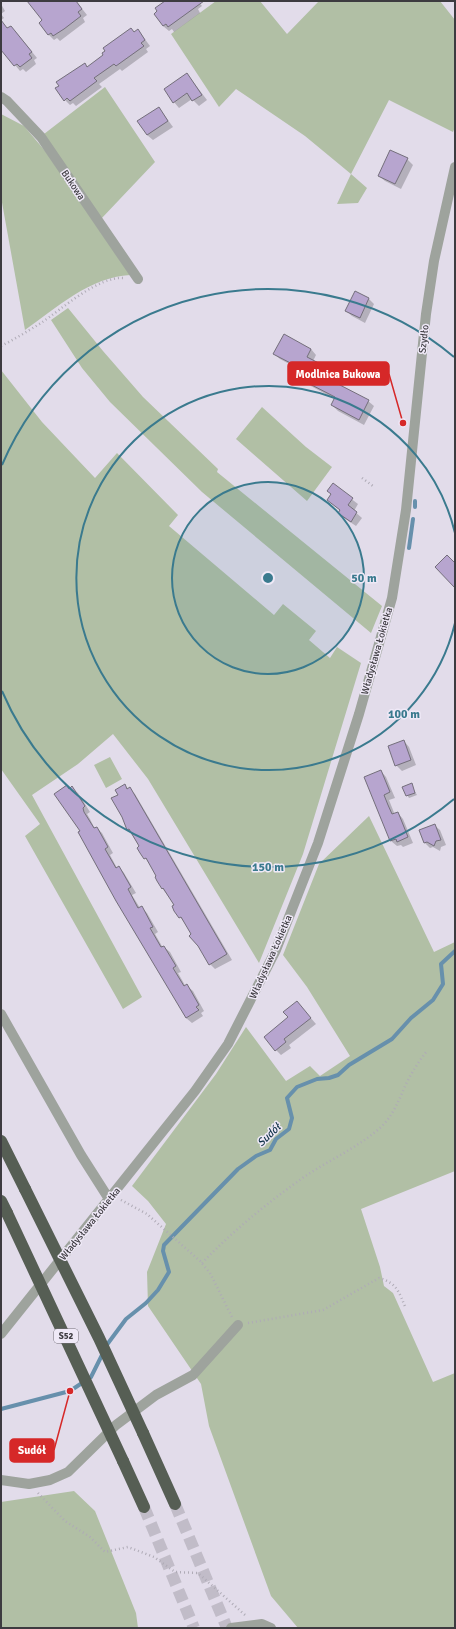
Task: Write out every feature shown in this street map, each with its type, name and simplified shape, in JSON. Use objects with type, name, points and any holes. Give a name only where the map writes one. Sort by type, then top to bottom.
[{"type":"highway","name":"S52","points":[[1,1141],[99,1338],[175,1504]]},
{"type":"highway","name":"S52","points":[[1,1201],[144,1507]]},
{"type":"street","name":"Bukowa","points":[[1,97],[7,101],[41,137],[138,279]]},
{"type":"street","name":"Szydło","points":[[405,513],[432,269],[455,167]]},
{"type":"street","name":"Władysława Łokietka","points":[[2,1330],[111,1198],[195,1091],[228,1044],[276,950],[318,843],[363,699],[392,598],[405,513]]},
{"type":"street","points":[[1,1014],[81,1155],[111,1198]]},
{"type":"street","points":[[1,1480],[29,1484],[50,1480],[68,1472],[116,1425],[156,1395],[193,1375],[238,1325]]},
{"type":"street","points":[[231,1628],[262,1624],[271,1628]]},
{"type":"path","points":[[1,346],[40,324],[94,288],[120,278],[138,279]]},
{"type":"path","points":[[362,478],[373,486]]},
{"type":"path","points":[[202,1263],[226,1238],[268,1204],[304,1177],[352,1148],[380,1128],[392,1114],[416,1066],[427,1051]]},
{"type":"path","points":[[111,1198],[147,1214],[202,1263],[210,1273],[228,1310],[238,1325],[323,1310],[379,1278],[391,1282],[399,1292],[406,1308]]},
{"type":"path","points":[[29,1484],[65,1521],[90,1537],[105,1552],[128,1547],[154,1557],[175,1572],[198,1573],[255,1625]]},
{"type":"green space","points":[[216,1],[260,1],[287,34],[319,1],[440,1],[455,20],[455,127],[453,132],[389,100],[351,174],[305,136],[236,89],[219,107],[171,34]]},
{"type":"green space","points":[[105,87],[155,162],[101,219],[44,134]]},
{"type":"green space","points":[[1,114],[24,126],[46,152],[130,275],[115,277],[87,287],[61,303],[25,330],[1,197]]},
{"type":"green space","points":[[351,174],[367,188],[358,203],[337,204]]},
{"type":"green space","points":[[68,308],[143,397],[218,469],[217,472],[382,606],[371,633],[202,492],[110,402],[82,368],[51,320]]},
{"type":"green space","points":[[1,370],[42,422],[95,478],[117,453],[178,515],[169,526],[274,615],[283,604],[316,631],[309,640],[330,658],[337,647],[361,663],[303,854],[259,963],[148,779],[113,734],[78,764],[32,795],[142,997],[123,1009],[25,836],[40,824],[1,769]]},
{"type":"green space","points":[[262,407],[306,447],[332,467],[307,501],[236,439]]},
{"type":"green space","points":[[110,757],[122,779],[106,788],[94,765]]},
{"type":"green space","points":[[369,816],[434,952],[455,942],[455,1171],[361,1209],[380,1267],[384,1286],[393,1293],[433,1382],[455,1373],[455,1628],[298,1628],[271,1596],[209,1426],[201,1384],[148,1306],[147,1272],[166,1224],[148,1201],[132,1186],[216,1074],[246,1027],[286,1081],[310,1066],[320,1076],[350,1056],[307,987],[283,955],[319,864]]},
{"type":"green space","points":[[74,1491],[95,1511],[136,1613],[138,1628],[1,1628],[1,1502]]},
{"type":"building","points":[[27,1],[76,1],[82,9],[78,12],[81,16],[53,36],[51,33],[48,35],[39,23],[42,20]]},
{"type":"building","points":[[165,1],[204,1],[168,27],[166,24],[163,26],[154,14],[157,11],[155,8]]},
{"type":"building","points":[[1,20],[7,28],[11,26],[32,52],[29,54],[32,58],[20,67],[17,64],[14,66],[1,50]]},
{"type":"building","points":[[131,28],[134,32],[138,29],[145,40],[141,43],[144,46],[116,66],[114,64],[94,78],[97,81],[70,101],[67,98],[64,101],[55,88],[59,86],[56,82],[85,63],[87,67],[103,55],[102,53],[105,51],[103,48]]},
{"type":"building","points":[[187,73],[202,95],[192,101],[187,93],[173,103],[164,89]]},
{"type":"building","points":[[159,107],[168,121],[147,135],[137,121]]},
{"type":"building","points":[[390,150],[408,158],[395,184],[378,176]]},
{"type":"building","points":[[355,291],[369,298],[360,318],[345,311]]},
{"type":"building","points":[[284,334],[311,349],[307,357],[340,374],[336,383],[369,400],[359,420],[331,405],[335,397],[302,380],[306,371],[273,354]]},
{"type":"building","points":[[333,483],[353,498],[348,505],[357,512],[351,522],[338,513],[340,510],[327,500],[331,494],[327,491]]},
{"type":"building","points":[[447,555],[455,563],[455,588],[435,567]]},
{"type":"building","points":[[404,740],[411,760],[395,766],[388,746]]},
{"type":"building","points":[[381,770],[390,792],[384,795],[388,805],[392,814],[398,812],[408,837],[397,842],[396,839],[390,841],[364,777]]},
{"type":"building","points":[[412,783],[415,793],[406,796],[402,787]]},
{"type":"building","points":[[125,784],[127,789],[130,787],[227,954],[209,965],[198,946],[189,936],[191,934],[181,917],[179,918],[174,911],[172,906],[174,905],[157,881],[156,876],[146,858],[144,859],[137,848],[139,846],[129,829],[127,830],[122,817],[111,798],[118,795],[115,790]]},
{"type":"building","points":[[67,785],[69,789],[72,786],[85,806],[83,808],[84,812],[94,828],[97,827],[108,847],[105,849],[116,868],[119,866],[131,887],[128,889],[138,908],[142,906],[153,927],[150,928],[161,947],[164,946],[176,966],[173,968],[184,986],[187,984],[199,1005],[196,1007],[199,1010],[186,1018],[116,901],[78,832],[80,831],[54,794]]},
{"type":"building","points":[[435,824],[441,840],[436,841],[434,846],[427,842],[424,843],[419,830]]},
{"type":"building","points":[[297,1001],[311,1018],[284,1039],[286,1042],[275,1051],[264,1037],[288,1017],[283,1012]]},
{"type":"waterway","points":[[415,501],[415,507]]},
{"type":"waterway","points":[[409,548],[413,519]]},
{"type":"waterway","name":"Sudół","points":[[106,1346],[126,1319],[146,1303],[158,1290],[169,1272],[163,1251],[164,1245],[238,1169],[256,1156],[270,1150],[276,1139],[289,1129],[292,1118],[287,1098],[297,1087],[317,1079],[329,1078],[338,1075],[349,1065],[392,1039],[411,1018],[433,1000],[443,984],[441,964],[455,951]]},
{"type":"waterway","name":"Sudół","points":[[1,1409],[70,1391],[91,1377],[103,1353]]},
{"type":"tunnel","points":[[175,1504],[227,1628]]},
{"type":"tunnel","points":[[144,1507],[194,1628]]},
{"type":"place","name":"Modlnica Bukowa","points":[[403,423]]},
{"type":"place","name":"Sudół","points":[[70,1391]]}]
